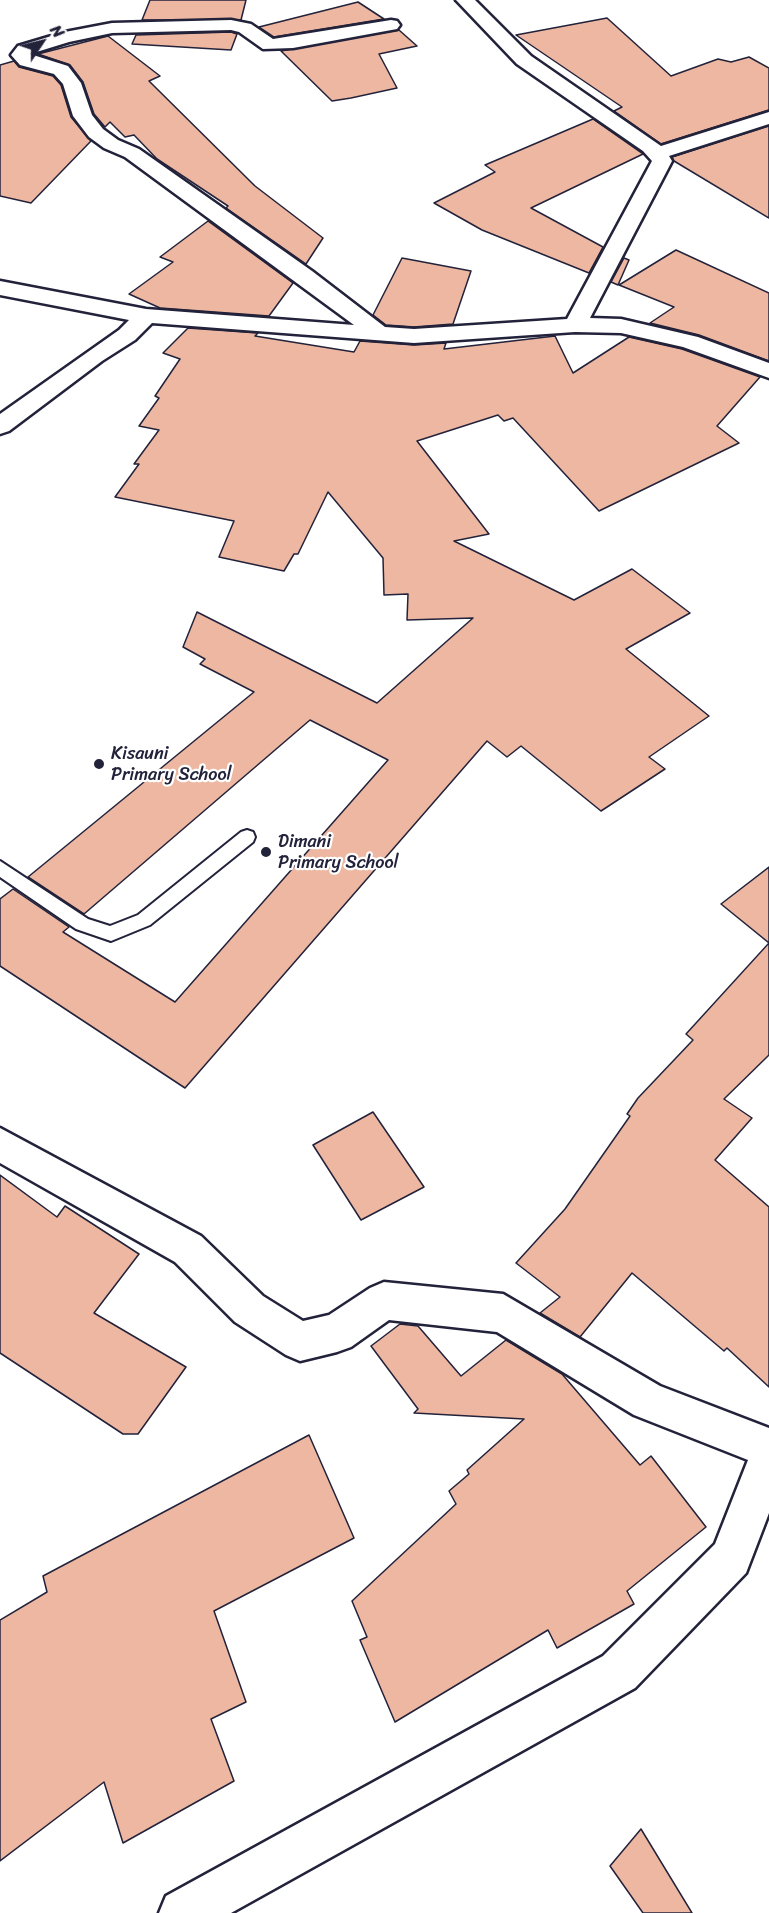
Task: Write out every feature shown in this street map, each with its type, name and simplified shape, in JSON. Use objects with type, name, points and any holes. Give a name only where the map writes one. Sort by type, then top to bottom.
[{"type":"street","points":[[465,0],[524,60],[658,153],[662,161],[575,325]]},
{"type":"street","points":[[0,46],[24,50],[65,37],[112,28],[231,25],[245,28],[269,45],[294,44],[392,25]]},
{"type":"street","points":[[24,50],[20,55],[27,61],[61,70],[72,83],[84,116],[96,133],[111,144],[132,153],[304,276],[379,334]]},
{"type":"street","points":[[658,153],[769,118]]},
{"type":"street","points":[[0,288],[146,316],[379,334],[414,336],[575,325],[621,326],[678,339],[769,371]]},
{"type":"street","points":[[0,426],[94,356],[127,335],[146,316]]},
{"type":"street","points":[[0,1144],[188,1248],[249,1309],[300,1341],[337,1333],[384,1301],[503,1313],[648,1401],[769,1449]]},
{"type":"street","points":[[183,1913],[619,1672],[731,1558],[769,1458]]},
{"type":"lane","points":[[0,868],[82,924],[111,934],[144,920],[247,837]]},
{"type":"building","points":[[150,0],[246,0],[241,20],[142,20]]},
{"type":"building","points":[[358,2],[384,19],[274,37],[259,27]]},
{"type":"building","points":[[607,18],[671,76],[718,59],[731,62],[749,57],[769,68],[769,110],[661,144],[614,111],[622,107],[516,35]]},
{"type":"building","points":[[399,30],[417,46],[379,54],[397,88],[351,98],[332,101],[281,51]]},
{"type":"building","points":[[231,32],[237,34],[231,50],[132,44],[136,35]]},
{"type":"building","points":[[108,36],[160,76],[149,81],[255,186],[323,238],[306,264],[226,208],[228,206],[157,159],[134,135],[125,137],[110,122],[105,127],[94,114],[83,82],[70,65],[38,54]]},
{"type":"building","points":[[14,61],[19,67],[53,76],[61,85],[71,117],[91,141],[31,203],[0,196],[0,65]]},
{"type":"building","points":[[593,119],[643,154],[531,208],[603,247],[589,273],[482,230],[434,203],[495,172],[485,165]]},
{"type":"building","points":[[769,126],[769,218],[674,161],[672,157]]},
{"type":"building","points":[[208,221],[293,283],[269,316],[160,308],[129,294],[173,262],[160,257]]},
{"type":"building","points":[[676,250],[769,293],[769,361],[699,335],[650,323],[674,307],[619,285]]},
{"type":"building","points":[[402,258],[471,271],[453,324],[414,327],[386,325],[373,315]]},
{"type":"building","points":[[624,258],[629,260],[618,285],[611,282]]},
{"type":"building","points":[[188,328],[258,333],[255,336],[354,352],[360,341],[414,345],[446,343],[444,349],[555,336],[573,373],[629,337],[682,349],[760,377],[717,426],[739,443],[599,511],[513,418],[504,421],[498,415],[417,441],[489,534],[454,541],[574,600],[632,569],[690,613],[626,649],[709,716],[649,757],[665,769],[601,811],[521,746],[507,757],[487,741],[185,1088],[0,966],[0,899],[13,889],[69,927],[63,932],[175,1002],[388,760],[310,720],[84,914],[28,877],[254,692],[200,664],[205,659],[183,647],[197,612],[377,703],[473,618],[407,620],[408,594],[384,595],[383,558],[328,492],[298,554],[294,554],[284,571],[219,557],[234,521],[115,497],[139,464],[134,464],[159,430],[139,426],[159,398],[155,396],[180,359],[163,353]]},
{"type":"building","points":[[769,867],[769,943],[721,904]]},
{"type":"building","points":[[769,943],[769,1055],[724,1099],[752,1118],[715,1160],[769,1207],[769,1387],[727,1348],[724,1351],[632,1273],[580,1337],[540,1313],[560,1297],[516,1263],[565,1209],[630,1116],[627,1114],[638,1098],[693,1040],[686,1034]]},
{"type":"building","points":[[373,1112],[424,1187],[361,1220],[313,1145]]},
{"type":"building","points":[[0,1175],[57,1217],[65,1206],[139,1254],[94,1313],[186,1367],[138,1434],[123,1434],[0,1353]]},
{"type":"building","points":[[400,1324],[418,1326],[461,1376],[506,1340],[562,1374],[640,1465],[651,1456],[706,1527],[627,1591],[634,1604],[557,1648],[548,1630],[395,1722],[360,1640],[367,1637],[352,1601],[456,1504],[449,1491],[469,1474],[467,1470],[524,1419],[414,1413],[418,1409],[371,1346]]},
{"type":"building","points":[[309,1435],[354,1538],[214,1611],[246,1702],[211,1719],[234,1781],[123,1843],[104,1782],[0,1861],[0,1620],[47,1592],[43,1576]]},
{"type":"building","points":[[641,1829],[692,1913],[643,1913],[610,1866]]},
{"type":"place","name":"Kisauni Primary School","points":[[99,764]]},
{"type":"place","name":"Dimani Primary School","points":[[266,852]]}]
